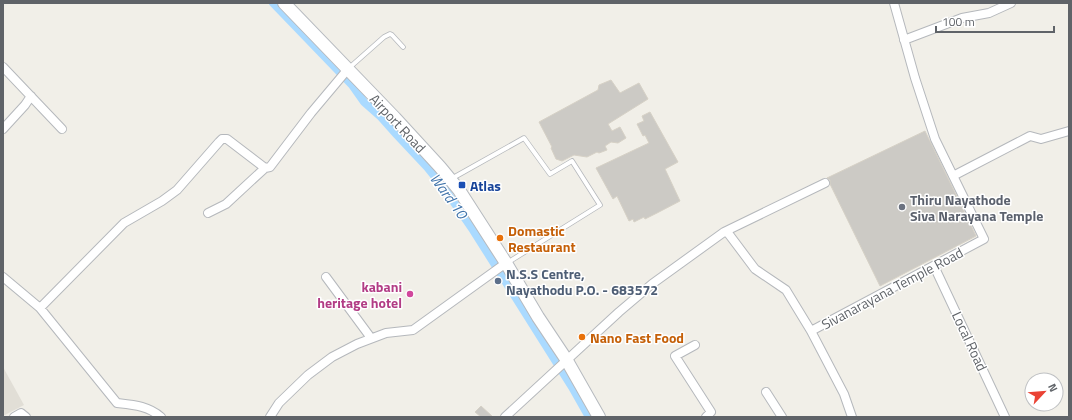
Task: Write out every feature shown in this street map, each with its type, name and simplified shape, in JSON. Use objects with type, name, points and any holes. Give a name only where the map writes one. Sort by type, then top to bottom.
[{"type":"main road","name":"Airport Road","points":[[284,3],[344,74],[395,118],[464,197],[599,417]]},
{"type":"street","name":"Sivanarayana Temple Road","points":[[724,232],[728,233],[755,269],[786,290],[811,331],[984,239],[935,139],[894,3]]},
{"type":"street","points":[[904,40],[962,18],[989,13],[1011,3]]},
{"type":"street","points":[[3,68],[62,129]]},
{"type":"street","points":[[208,213],[226,204],[265,168],[270,167],[311,113],[344,74]]},
{"type":"street","points":[[3,129],[25,105],[31,96]]},
{"type":"street","points":[[954,176],[1030,136],[1041,139],[1069,131]]},
{"type":"street","points":[[40,308],[124,223],[162,201],[177,190],[222,139],[227,139],[265,168]]},
{"type":"street","points":[[505,417],[619,312],[652,284],[724,232],[825,184]]},
{"type":"street","points":[[270,417],[279,403],[308,376],[332,357],[357,344],[386,333],[413,330],[505,264]]},
{"type":"street","name":"Local Road","points":[[934,266],[1005,417]]},
{"type":"street","points":[[3,277],[40,308],[117,403],[138,405],[153,410],[162,417]]},
{"type":"street","points":[[326,277],[371,338]]},
{"type":"street","points":[[811,331],[844,394],[852,417]]},
{"type":"street","points":[[695,345],[675,356],[711,412],[706,417]]},
{"type":"street","points":[[766,392],[782,417]]},
{"type":"street","points":[[14,417],[21,413],[26,417]]},
{"type":"lane","points":[[344,74],[388,34],[392,35],[404,46]]},
{"type":"lane","points":[[450,180],[524,138],[550,174],[572,161],[600,205],[505,264]]},
{"type":"shaded area","points":[[3,367],[24,405],[3,416]]},
{"type":"building","points":[[611,80],[620,93],[639,83],[648,99],[608,124],[612,131],[620,127],[626,138],[618,143],[611,142],[605,146],[607,150],[599,153],[597,152],[587,157],[574,155],[562,161],[556,159],[551,148],[552,147],[539,122],[598,90],[599,85]]},
{"type":"building","points":[[650,112],[678,162],[665,169],[680,201],[645,219],[644,217],[634,222],[633,219],[629,221],[617,196],[613,199],[596,168],[649,143],[645,135],[643,136],[637,124],[644,121],[642,116]]},
{"type":"building","name":"Thiru Nayathode Siva Narayana Temple","points":[[925,131],[976,236],[880,286],[830,184],[830,180],[827,178]]},
{"type":"building","points":[[481,406],[493,417],[481,417],[475,412]]},
{"type":"waterway","name":"Ward 10","points":[[273,3],[352,85],[364,102],[381,117],[427,167],[444,188],[473,230],[572,387],[589,417]]},
{"type":"place","name":"Atlas","points":[[462,185]]},
{"type":"place","name":"Thiru Nayathode Siva Narayana Temple","points":[[902,207]]},
{"type":"place","name":"Domastic Restaurant","points":[[500,238]]},
{"type":"place","name":"N.S.S Centre, Nayathodu P.O. - 683572","points":[[498,281]]},
{"type":"place","name":"kabani heritage hotel","points":[[410,294]]},
{"type":"place","name":"Nano Fast Food","points":[[582,337]]}]
